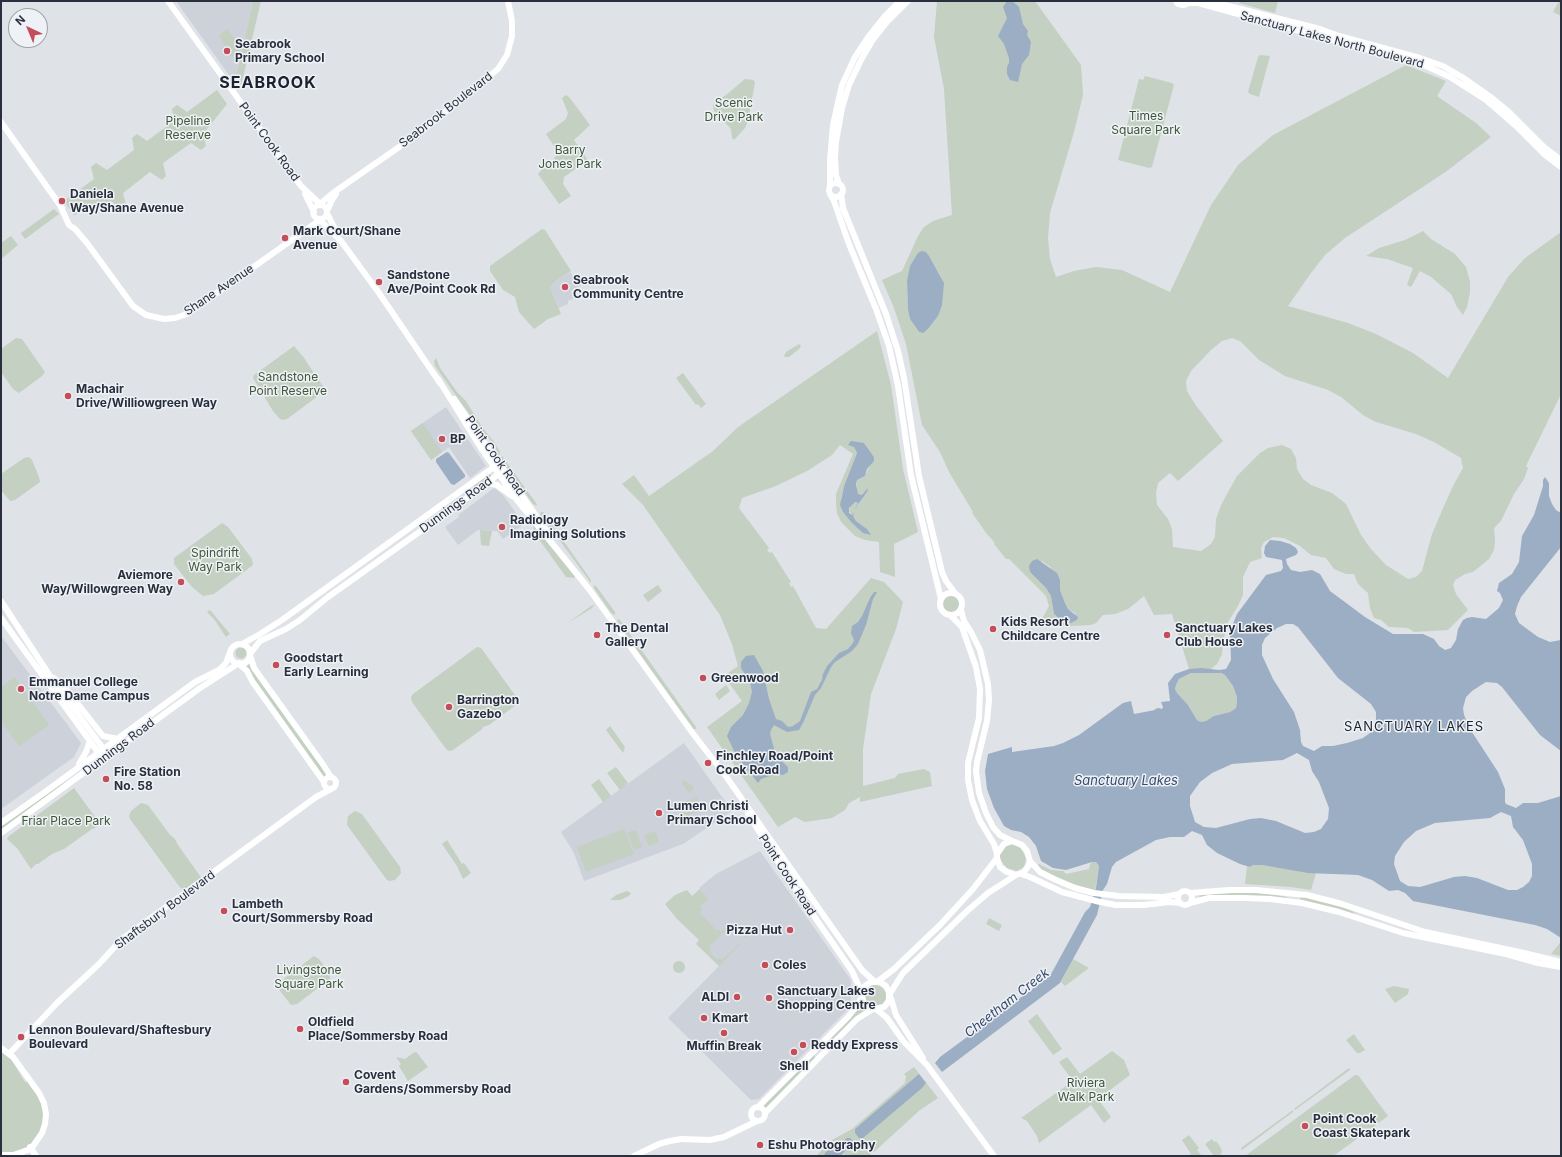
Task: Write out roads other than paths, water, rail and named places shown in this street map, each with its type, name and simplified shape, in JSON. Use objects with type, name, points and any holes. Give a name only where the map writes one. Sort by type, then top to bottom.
[{"type":"street","name":"Point Cook Road","points":[[168,1],[301,186],[314,213]]},
{"type":"street","name":"Seabrook Boulevard","points":[[320,204],[422,131],[498,69],[507,55],[511,42],[512,26],[507,1]]},
{"type":"street","points":[[900,1],[868,36],[852,62],[842,85],[832,125],[829,190],[849,244],[876,309],[891,354],[899,394],[910,471],[942,599]]},
{"type":"street","points":[[908,1],[887,22],[872,41],[849,85],[842,108],[836,142],[836,164],[839,184],[842,190],[841,194],[843,208],[884,309],[894,339],[904,378],[920,481],[942,572],[946,581],[962,600],[963,604],[961,610],[963,619],[977,643],[984,665],[989,691],[988,716],[978,753],[976,771],[983,806],[996,831],[1000,835],[1019,843],[1025,848],[1030,861],[1040,872],[1054,880],[1094,893],[1164,897],[1179,894],[1185,891],[1190,893],[1229,890],[1256,890],[1307,895],[1342,904],[1425,932],[1531,958],[1561,967]]},
{"type":"street","name":"Sanctuary Lakes North Boulevard","points":[[1176,1],[1180,5],[1185,5],[1189,2],[1198,3],[1424,64],[1450,77],[1486,100],[1561,168]]},
{"type":"street","name":"Sanctuary Lakes North Boulevard","points":[[1209,1],[1320,29],[1339,36],[1420,58],[1442,66],[1462,77],[1492,98],[1509,112],[1545,148],[1561,160]]},
{"type":"street","name":"Shane Avenue","points":[[2,124],[60,205],[69,215],[72,223],[77,227],[133,306],[140,312],[151,317],[169,319],[181,316],[191,311],[320,220]]},
{"type":"street","points":[[830,186],[835,183],[839,184]]},
{"type":"street","name":"Point Cook Road","points":[[301,186],[320,204]]},
{"type":"street","name":"Seabrook Boulevard","points":[[327,212],[332,200],[343,187]]},
{"type":"street","points":[[830,194],[836,197],[841,194]]},
{"type":"street","points":[[320,204],[324,206],[327,212],[325,218],[320,220],[314,213],[315,208],[320,204]]},
{"type":"street","name":"Point Cook Road","points":[[327,212],[341,241]]},
{"type":"street","name":"Shane Avenue","points":[[303,231],[310,223],[314,213]]},
{"type":"street","name":"Point Cook Road","points":[[320,220],[341,241],[381,296],[438,379],[494,467],[517,500],[589,589],[738,796],[852,971],[862,995]]},
{"type":"street","name":"Point Cook Road","points":[[438,379],[462,409],[535,512],[562,554]]},
{"type":"street","name":"Dunnings Road","points":[[242,644],[282,620],[494,467],[502,467],[499,474],[488,483],[328,597],[300,620],[286,629],[260,641],[250,654]]},
{"type":"street","points":[[488,483],[497,485],[517,500]]},
{"type":"street","points":[[532,520],[535,512]]},
{"type":"street","points":[[955,593],[946,594],[940,604],[942,610],[950,615],[962,627],[974,660],[980,689],[979,716],[970,751],[968,780],[972,800],[977,814],[992,842],[1004,870],[1030,877],[1062,892],[1091,901],[1116,905],[1143,905],[1170,902],[1180,903],[1185,906],[1190,903],[1209,898],[1244,898],[1302,903],[1339,912],[1403,933],[1506,954],[1561,962]]},
{"type":"street","points":[[1,601],[48,673],[106,757]]},
{"type":"street","points":[[950,615],[956,614],[961,610]]},
{"type":"street","points":[[1,618],[90,741],[101,750]]},
{"type":"street","points":[[242,644],[248,648],[254,668],[331,777],[335,779],[336,783],[334,787],[327,786],[252,681],[247,671],[239,663],[232,660],[230,652],[235,645],[242,644]]},
{"type":"street","name":"Dunnings Road","points":[[1,823],[195,682],[219,670],[226,663],[230,652]]},
{"type":"street","points":[[239,663],[246,662],[250,654]]},
{"type":"street","name":"Dunnings Road","points":[[1,833],[200,688],[239,663]]},
{"type":"street","points":[[48,673],[63,685],[103,736],[118,739]]},
{"type":"street","points":[[979,716],[988,716]]},
{"type":"street","points":[[77,768],[90,741]]},
{"type":"street","points":[[970,751],[978,753]]},
{"type":"street","points":[[59,782],[74,776],[78,778]]},
{"type":"street","points":[[327,786],[327,778],[331,777]]},
{"type":"street","name":"Shaftsbury Boulevard","points":[[10,1054],[58,1003],[101,963],[121,940],[316,798],[327,786]]},
{"type":"street","points":[[744,1127],[752,1116],[752,1110],[758,1107],[854,1010],[865,986],[876,982],[894,969],[940,925],[973,889],[997,856],[1001,846],[1012,841]]},
{"type":"street","name":"Point Cook Road","points":[[778,859],[801,884],[862,970],[876,982]]},
{"type":"street","points":[[634,1156],[664,1142],[675,1140],[716,1139],[730,1135],[763,1119],[765,1113],[857,1019],[875,1009],[884,1007],[903,973],[967,911],[1006,880],[1018,875],[1027,868],[1030,861]]},
{"type":"street","points":[[801,884],[807,898],[827,926],[826,933]]},
{"type":"street","points":[[1190,893],[1192,897],[1190,903]]},
{"type":"street","points":[[1179,894],[1178,898],[1180,903]]},
{"type":"street","points":[[876,982],[886,986],[896,1015],[927,1065],[994,1156]]},
{"type":"street","points":[[862,995],[865,1005],[875,1009],[887,1018],[904,1042],[927,1065]]},
{"type":"street","points":[[1,1048],[10,1054],[36,1090],[44,1103],[46,1114],[45,1124],[37,1142],[28,1149],[12,1155],[1,1155]]},
{"type":"street","points":[[815,1051],[821,1055]]},
{"type":"street","points":[[758,1107],[763,1109],[765,1113]]},
{"type":"street","points":[[752,1116],[757,1121]]},
{"type":"street","points":[[28,1149],[35,1156]]},
{"type":"street","points":[[640,1156],[650,1149]]},
{"type":"water","points":[[1007,1],[1012,1],[1019,7],[1023,24],[1028,31],[1027,35],[1031,42],[1029,55],[1022,64],[1018,82],[1010,80],[1007,74],[1009,58],[1004,44],[998,36],[1007,18],[1003,7]]},
{"type":"water","points":[[922,251],[926,252],[929,256],[944,283],[942,305],[938,316],[923,333],[919,332],[910,319],[908,310],[907,281],[910,266],[918,253]]},
{"type":"water","points":[[851,441],[864,443],[874,457],[874,461],[867,469],[865,476],[857,480],[856,485],[858,494],[862,495],[868,488],[867,492],[855,509],[858,503],[855,502],[849,508],[849,513],[852,515],[854,512],[853,516],[856,521],[867,529],[871,535],[863,533],[852,523],[843,512],[840,505],[844,486],[857,453],[854,447],[848,445]]},
{"type":"water","points":[[447,452],[465,475],[465,477],[454,485],[451,484],[436,462],[436,459]]},
{"type":"water","name":"Sanctuary Lakes","points":[[1545,477],[1549,483],[1549,496],[1552,504],[1556,510],[1561,513],[1561,547],[1521,597],[1515,614],[1519,623],[1538,637],[1550,642],[1561,640],[1561,751],[1540,735],[1502,687],[1497,683],[1486,682],[1472,691],[1466,697],[1463,708],[1464,715],[1470,729],[1498,772],[1505,789],[1506,804],[1516,808],[1523,803],[1538,803],[1561,796],[1561,938],[1547,929],[1535,925],[1413,901],[1405,893],[1398,890],[1389,891],[1372,880],[1358,875],[1308,873],[1262,865],[1253,865],[1250,867],[1217,853],[1207,845],[1202,835],[1192,831],[1184,837],[1170,837],[1156,840],[1116,862],[1112,867],[1107,884],[1103,890],[1097,915],[1060,983],[942,1072],[935,1063],[940,1057],[1050,976],[1085,912],[1090,907],[1096,888],[1099,866],[1096,862],[1066,870],[1053,868],[1041,861],[1036,846],[1029,837],[1021,832],[1011,830],[1004,826],[994,808],[987,789],[985,771],[988,754],[1012,747],[1012,752],[1054,746],[1063,743],[1079,735],[1123,703],[1131,701],[1134,714],[1159,708],[1162,709],[1163,707],[1161,702],[1170,701],[1168,683],[1175,674],[1189,669],[1226,669],[1231,660],[1230,631],[1237,614],[1266,575],[1281,571],[1283,568],[1282,560],[1266,557],[1264,553],[1265,546],[1270,540],[1290,544],[1296,548],[1298,552],[1296,555],[1286,559],[1291,570],[1300,572],[1312,570],[1320,574],[1330,591],[1365,617],[1393,634],[1423,634],[1434,639],[1439,646],[1445,650],[1451,648],[1456,640],[1458,629],[1463,620],[1472,617],[1486,619],[1499,608],[1503,600],[1500,593],[1497,591],[1499,583],[1512,574],[1519,562],[1522,536],[1534,515],[1543,486],[1543,480]],"holes":[[[1286,624],[1293,624],[1298,627],[1338,678],[1371,704],[1376,712],[1376,720],[1375,727],[1370,733],[1363,738],[1333,746],[1322,746],[1314,751],[1303,746],[1294,712],[1273,679],[1262,655],[1262,645],[1265,638],[1277,628]],[[1191,673],[1221,673],[1225,675],[1233,686],[1237,697],[1236,708],[1230,712],[1214,716],[1206,721],[1201,722],[1197,720],[1188,705],[1175,689],[1179,679]],[[1297,753],[1309,760],[1312,771],[1319,782],[1329,808],[1328,819],[1321,829],[1314,832],[1305,833],[1276,821],[1261,818],[1250,819],[1216,828],[1204,827],[1195,822],[1190,806],[1190,796],[1200,782],[1212,773],[1232,764],[1283,760]],[[1501,812],[1511,816],[1513,827],[1523,840],[1532,864],[1532,876],[1529,882],[1523,887],[1517,890],[1508,890],[1477,878],[1465,876],[1454,877],[1420,887],[1408,886],[1400,881],[1394,864],[1395,856],[1404,842],[1416,831],[1435,823],[1490,818]]]},
{"type":"water","points":[[1037,559],[1057,573],[1060,580],[1060,590],[1065,603],[1068,609],[1078,617],[1077,620],[1071,623],[1061,620],[1054,614],[1051,596],[1046,588],[1030,572],[1029,566],[1032,561]]},
{"type":"water","points":[[874,592],[877,592],[873,599],[866,625],[858,644],[852,651],[835,662],[831,667],[821,688],[815,695],[799,730],[787,732],[774,725],[771,730],[770,734],[776,756],[788,767],[788,772],[783,775],[776,774],[761,779],[758,783],[736,755],[727,736],[731,727],[743,715],[749,703],[752,692],[750,682],[741,668],[741,662],[746,656],[754,655],[763,671],[769,699],[776,719],[782,721],[788,727],[793,726],[800,721],[811,692],[817,689],[827,666],[839,653],[848,649],[853,643],[854,640],[851,633],[852,626],[858,622],[862,616]]},
{"type":"water","points":[[919,1074],[926,1083],[922,1088],[863,1138],[859,1138],[855,1133],[855,1129]]},
{"type":"water","points":[[847,1138],[850,1138],[854,1142],[851,1149],[846,1150],[840,1156],[824,1156],[825,1153],[832,1147],[837,1146]]},
{"type":"place","name":"Seabrook Primary School","points":[[227,51]]},
{"type":"place","name":"Daniela Way/Shane Avenue","points":[[62,201]]},
{"type":"place","name":"Mark Court/Shane Avenue","points":[[285,238]]},
{"type":"place","name":"Sandstone Ave/Point Cook Rd","points":[[379,282]]},
{"type":"place","name":"Seabrook Community Centre","points":[[565,287]]},
{"type":"place","name":"Machair Drive/Williowgreen Way","points":[[68,396]]},
{"type":"place","name":"BP","points":[[442,439]]},
{"type":"place","name":"Radiology Imagining Solutions","points":[[502,527]]},
{"type":"place","name":"Aviemore Way/Willowgreen Way","points":[[181,582]]},
{"type":"place","name":"Kids Resort Childcare Centre","points":[[993,629]]},
{"type":"place","name":"The Dental Gallery","points":[[597,635]]},
{"type":"place","name":"Sanctuary Lakes Club House","points":[[1167,635]]},
{"type":"place","name":"Goodstart Early Learning","points":[[276,665]]},
{"type":"place","name":"Greenwood","points":[[703,678]]},
{"type":"place","name":"Emmanuel College Notre Dame Campus","points":[[21,689]]},
{"type":"place","name":"Barrington Gazebo","points":[[449,707]]},
{"type":"place","name":"Finchley Road/Point Cook Road","points":[[708,763]]},
{"type":"place","name":"Fire Station No. 58","points":[[106,779]]},
{"type":"place","name":"Lumen Christi Primary School","points":[[659,813]]},
{"type":"place","name":"Lambeth Court/Sommersby Road","points":[[224,911]]},
{"type":"place","name":"Pizza Hut","points":[[790,930]]},
{"type":"place","name":"Coles","points":[[765,965]]},
{"type":"place","name":"ALDI","points":[[737,997]]},
{"type":"place","name":"Sanctuary Lakes Shopping Centre","points":[[769,998]]},
{"type":"place","name":"Kmart","points":[[704,1018]]},
{"type":"place","name":"Oldfield Place/Sommersby Road","points":[[300,1029]]},
{"type":"place","name":"Muffin Break","points":[[724,1033]]},
{"type":"place","name":"Lennon Boulevard/Shaftesbury Boulevard","points":[[21,1037]]},
{"type":"place","name":"Reddy Express","points":[[803,1045]]},
{"type":"place","name":"Shell","points":[[794,1052]]},
{"type":"place","name":"Covent Gardens/Sommersby Road","points":[[346,1082]]},
{"type":"place","name":"Point Cook Coast Skatepark","points":[[1305,1126]]},
{"type":"place","name":"Eshu Photography","points":[[760,1145]]},
{"type":"district","name":"SEABROOK","points":[[268,83]]},
{"type":"district","name":"SANCTUARY LAKES","points":[[1414,727]]},
{"type":"park label","name":"Scenic Drive Park","points":[[734,110]]},
{"type":"park label","name":"Times Square Park","points":[[1146,123]]},
{"type":"park label","name":"Pipeline Reserve","points":[[188,128]]},
{"type":"park label","name":"Barry Jones Park","points":[[570,157]]},
{"type":"park label","name":"Sandstone Point Reserve","points":[[288,384]]},
{"type":"park label","name":"Spindrift Way Park","points":[[215,560]]},
{"type":"park label","name":"Friar Place Park","points":[[66,821]]},
{"type":"park label","name":"Livingstone Square Park","points":[[309,977]]},
{"type":"park label","name":"Riviera Walk Park","points":[[1086,1090]]},
{"type":"water label","name":"Cheetham Creek","points":[[1007,1003]]}]
